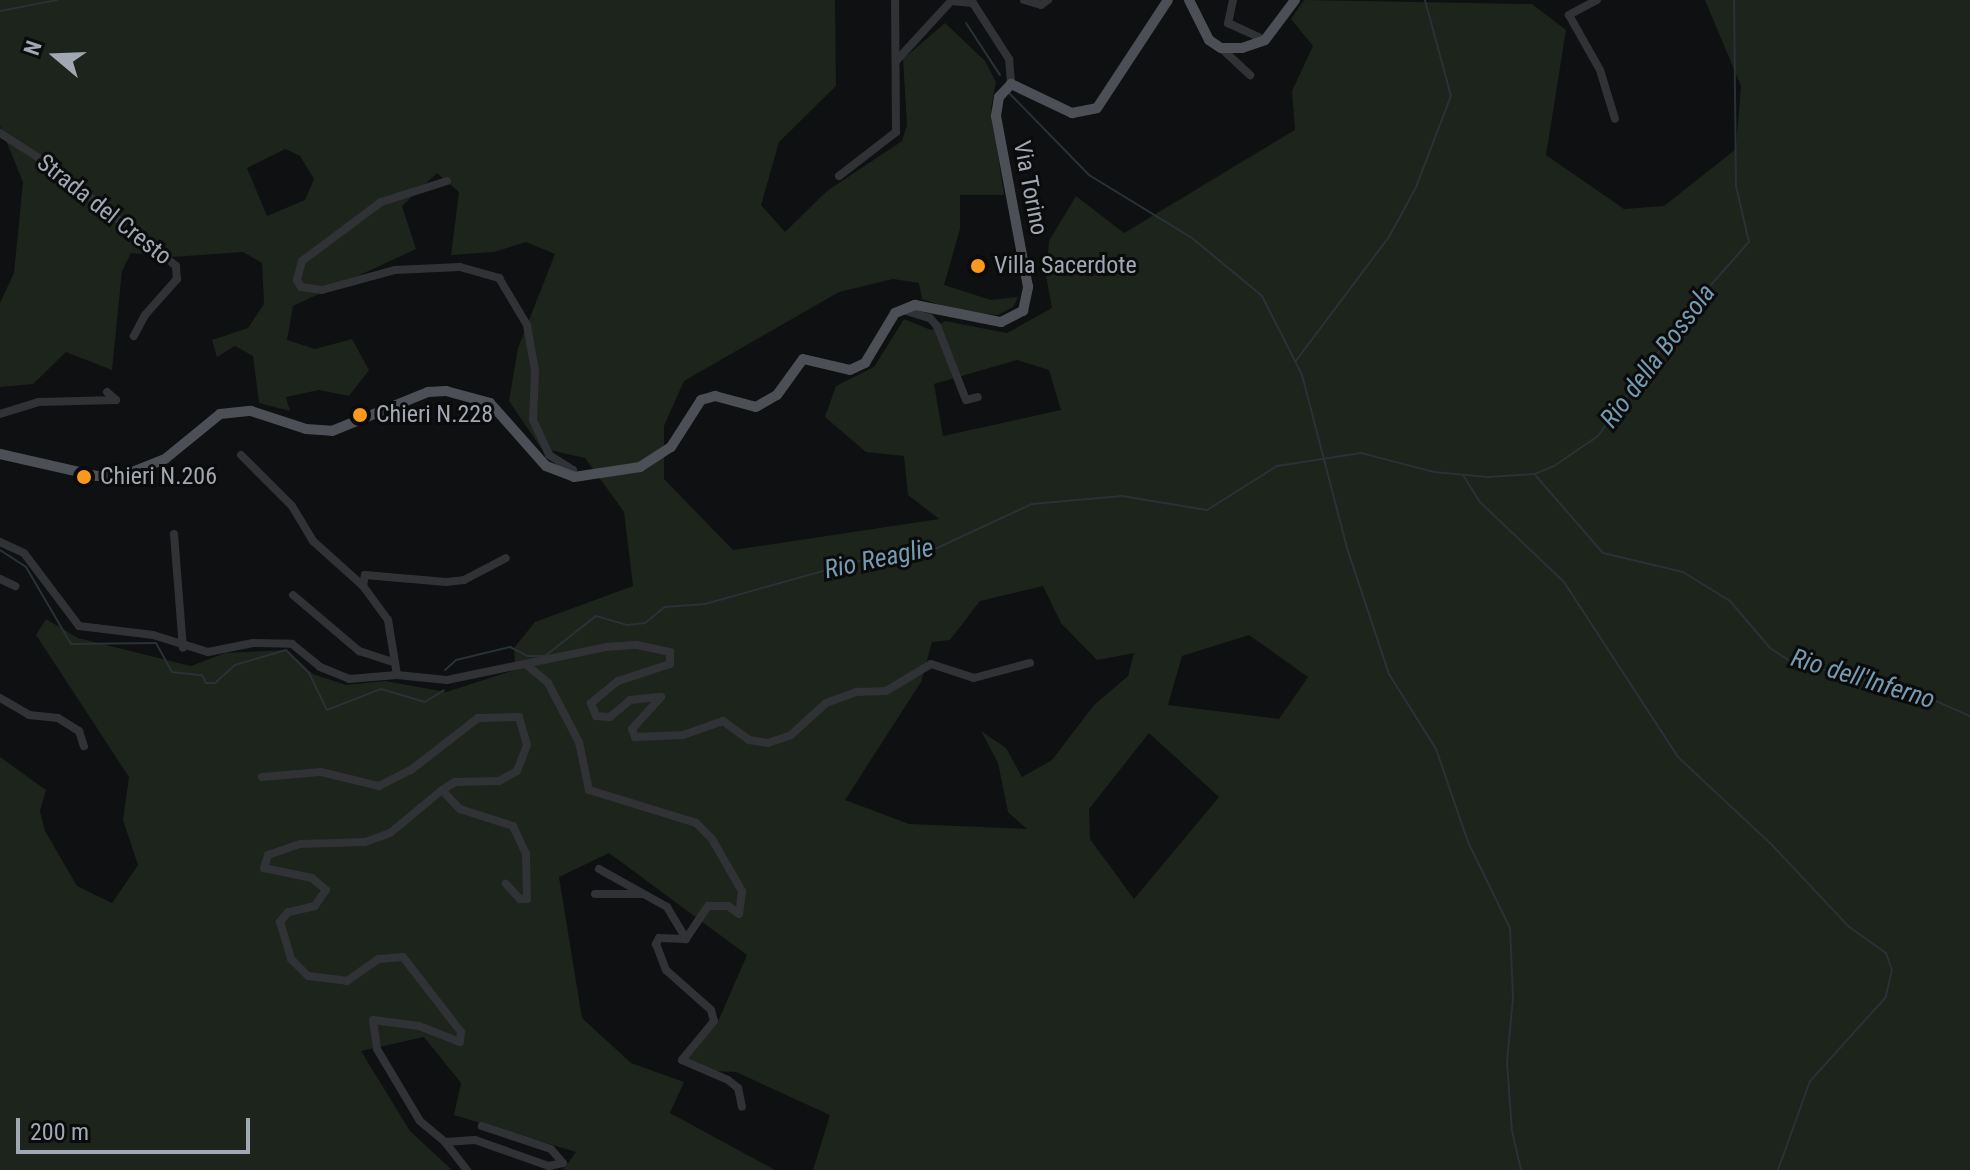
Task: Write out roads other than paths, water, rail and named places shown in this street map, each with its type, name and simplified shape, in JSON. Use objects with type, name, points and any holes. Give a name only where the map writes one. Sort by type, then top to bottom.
[{"type":"main road","points":[[1011,84],[1072,113],[1097,108],[1168,0]]},
{"type":"main road","points":[[1189,0],[1209,40],[1221,48],[1242,48],[1265,40],[1295,0]]},
{"type":"main road","name":"Via Torino","points":[[902,310],[928,307],[971,320],[1001,322],[1023,311],[1028,287],[996,116],[999,97],[1011,84]]},
{"type":"main road","points":[[4,454],[97,476],[130,473],[165,459],[220,414],[251,411],[314,431],[332,431],[428,392],[446,391],[490,403],[525,448],[546,466],[574,477],[614,474],[660,456],[689,413],[708,397],[756,407],[777,395],[803,359],[850,370],[865,363],[884,327],[902,310]]},
{"type":"street","points":[[839,176],[896,132],[895,0]]},
{"type":"street","points":[[1028,2],[1048,0]]},
{"type":"street","points":[[1233,0],[1228,23],[1265,40]]},
{"type":"street","points":[[1597,0],[1569,15],[1600,70],[1615,119]]},
{"type":"street","points":[[897,60],[951,1],[972,2],[1009,59],[1011,84]]},
{"type":"street","points":[[1221,48],[1250,75]]},
{"type":"street","name":"Strada del Cresto","points":[[0,133],[50,165],[176,266],[177,279],[145,315],[134,336]]},
{"type":"street","points":[[447,181],[381,202],[302,261],[297,280],[301,287],[322,290],[395,270],[460,267],[499,278],[527,325],[535,371],[533,420],[549,455],[573,470],[574,477]]},
{"type":"street","points":[[902,310],[930,318],[937,326],[966,400],[978,397]]},
{"type":"street","points":[[0,414],[39,402],[116,400],[107,392]]},
{"type":"street","points":[[0,444],[4,454]]},
{"type":"street","points":[[241,455],[292,506],[313,541],[363,586],[388,620],[397,675]]},
{"type":"street","points":[[174,534],[183,648]]},
{"type":"street","points":[[0,542],[24,553],[79,626],[153,635],[183,648],[208,652],[253,643],[292,644],[320,667],[349,679],[397,675],[447,680],[606,647],[637,645],[670,652],[670,664],[618,681],[591,703],[596,716],[610,717],[630,700],[661,697],[632,729],[635,737],[683,735],[723,721],[749,740],[768,743],[791,735],[826,703],[857,692],[886,691],[931,664],[974,678],[1030,663]]},
{"type":"street","points":[[363,586],[365,575],[373,573],[407,580],[464,580],[506,558]]},
{"type":"street","points":[[0,579],[15,586]]},
{"type":"street","points":[[293,595],[359,651],[395,663]]},
{"type":"street","points":[[527,665],[548,683],[579,742],[589,790],[696,823],[712,839],[742,891],[742,912],[708,906],[686,939]]},
{"type":"street","points":[[0,698],[29,715],[58,718],[79,731],[84,746]]},
{"type":"street","points":[[262,777],[321,772],[379,786],[411,770],[478,718],[524,721],[526,753],[510,777],[455,782],[390,833],[365,842],[300,844],[263,861],[264,868],[312,878],[326,890],[315,906],[288,912],[280,922],[295,966],[330,983],[347,981],[379,959],[403,957],[461,1032],[460,1042],[379,1017],[370,1029],[420,1121],[445,1142],[467,1170]]},
{"type":"street","points":[[442,790],[460,809],[513,826],[526,854],[527,899],[520,899],[506,884]]},
{"type":"street","points":[[599,869],[667,907],[686,939]]},
{"type":"street","points":[[595,894],[643,894]]},
{"type":"street","points":[[686,939],[659,938],[656,944],[666,970],[711,1010],[714,1021],[682,1060],[728,1080],[738,1088],[742,1107]]},
{"type":"street","points":[[445,1142],[475,1140],[549,1166],[563,1163],[551,1149],[482,1126]]},
{"type":"waterway","points":[[0,11],[57,0]]},
{"type":"waterway","points":[[1295,362],[1389,237],[1416,187],[1451,96],[1425,0]]},
{"type":"waterway","name":"Rio Reaglie","points":[[445,670],[456,660],[510,647],[528,656],[545,656],[596,616],[628,625],[645,623],[665,607],[705,604],[870,558],[935,549],[1032,504],[1122,496],[1207,510],[1277,466],[1361,453],[1434,472],[1488,477],[1535,474],[1554,466],[1598,436],[1693,305],[1749,242],[1736,186],[1734,0]]},
{"type":"waterway","points":[[966,23],[1000,75]]},
{"type":"waterway","points":[[1009,93],[1089,175],[1192,238],[1262,296],[1302,375],[1348,551],[1389,674],[1436,749],[1468,842],[1510,928],[1513,998],[1507,1062],[1512,1131],[1521,1170]]},
{"type":"waterway","points":[[1463,475],[1480,502],[1564,582],[1678,757],[1772,845],[1848,926],[1886,953],[1892,970],[1886,997],[1810,1081],[1778,1170]]},
{"type":"waterway","name":"Rio dell'Inferno","points":[[1536,476],[1603,553],[1683,572],[1730,601],[1770,648],[1790,661],[1922,695],[1970,716]]},
{"type":"waterway","name":"Rio Reaglie","points":[[0,550],[26,567],[71,644],[156,643],[172,672],[202,675],[206,683],[215,683],[235,665],[286,650],[309,673],[327,710],[381,689],[425,702],[444,690]]},
{"type":"place","name":"Villa Sacerdote","points":[[978,266]]},
{"type":"place","name":"Chieri N.228","points":[[360,415]]},
{"type":"place","name":"Chieri N.206","points":[[84,477]]},
{"type":"water label","name":"Rio della Bossola","points":[[1658,356]]}]
